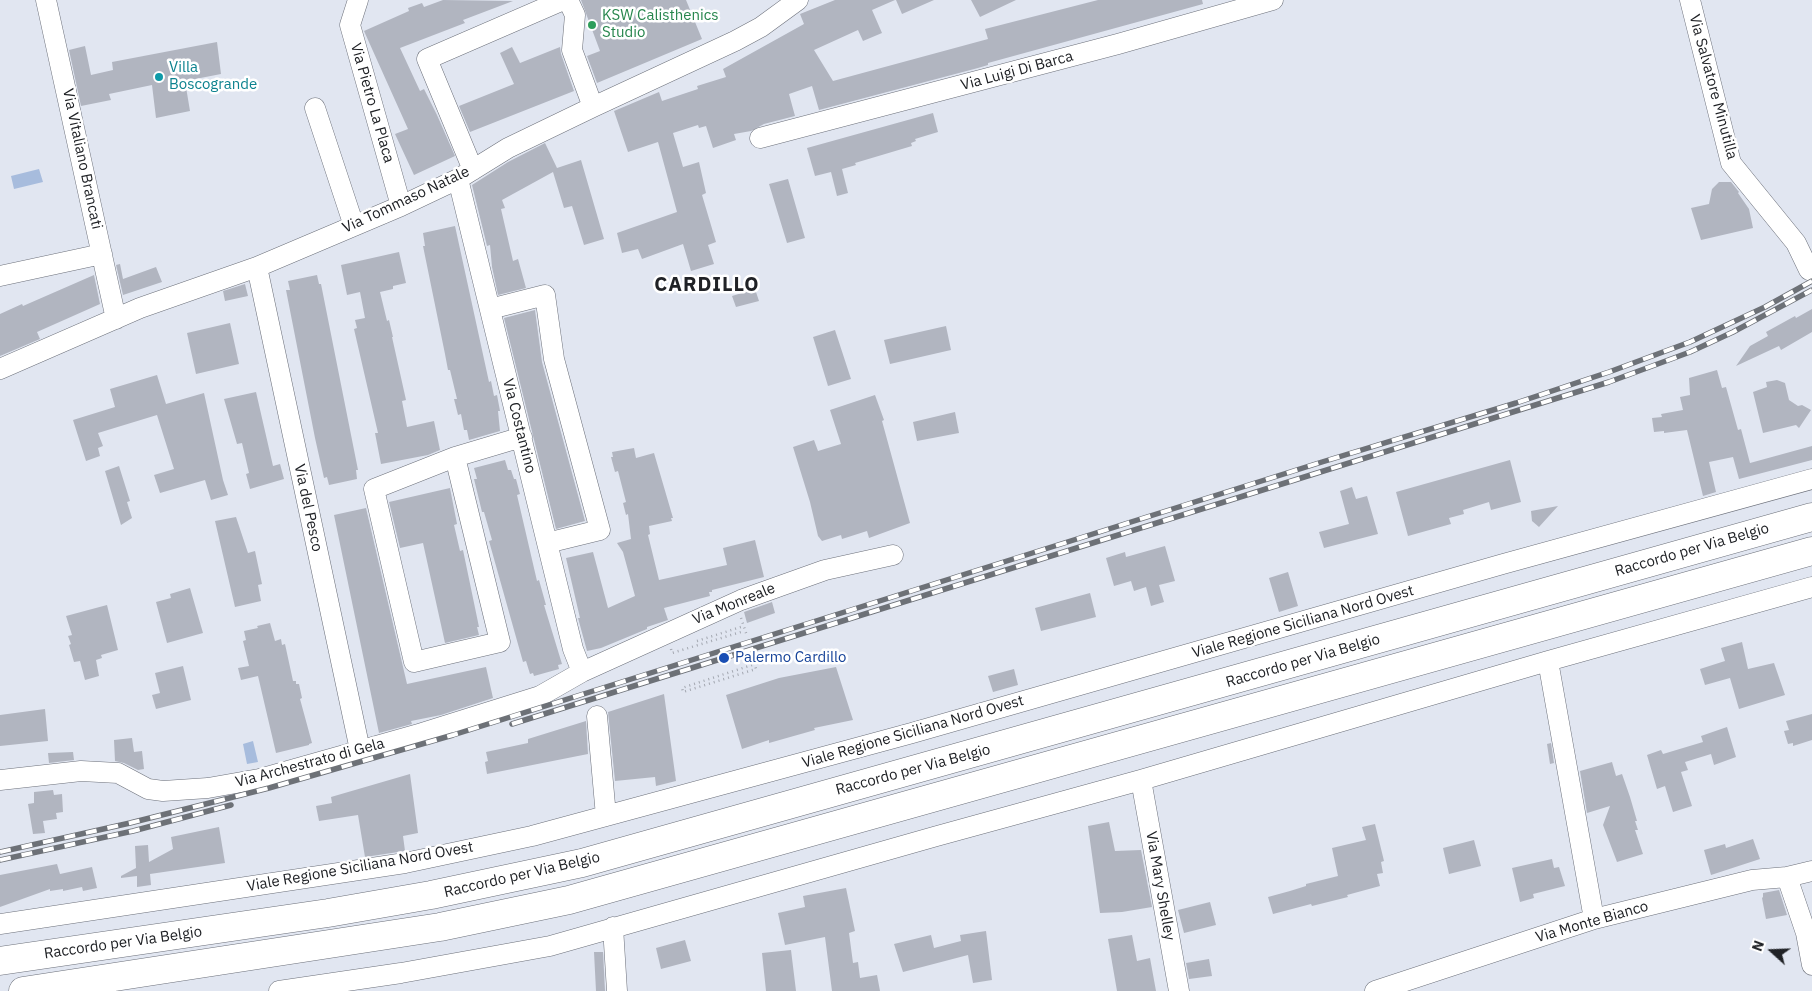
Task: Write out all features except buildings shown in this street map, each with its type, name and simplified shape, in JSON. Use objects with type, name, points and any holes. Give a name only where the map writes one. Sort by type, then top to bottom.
[{"type":"highway","name":"Raccordo per Via Belgio","points":[[0,962],[431,896],[582,863],[1812,517]]},
{"type":"highway","name":"Raccordo per Via Belgio","points":[[23,991],[440,927],[569,900],[1812,551]]},
{"type":"street","name":"Via Vitaliano Brancati","points":[[46,0],[116,319]]},
{"type":"street","name":"Via Pietro La Placa","points":[[358,0],[350,25],[401,206]]},
{"type":"street","points":[[465,174],[427,59],[563,0]]},
{"type":"street","points":[[568,0],[575,15],[572,50],[593,107]]},
{"type":"street","name":"Via Tommaso Natale","points":[[0,369],[140,308],[257,267],[401,206],[465,174],[508,148],[735,41],[761,27],[798,0]]},
{"type":"street","name":"Via Luigi Di Barca","points":[[760,138],[1118,44],[1273,0]]},
{"type":"street","name":"Via Salvatore Minutilla","points":[[1690,0],[1731,163],[1796,243],[1809,270]]},
{"type":"street","points":[[315,108],[354,226]]},
{"type":"street","name":"Via Costantino","points":[[465,174],[490,309],[572,648],[582,672]]},
{"type":"street","points":[[0,276],[102,254]]},
{"type":"street","name":"Via del Pesco","points":[[257,267],[360,750]]},
{"type":"street","points":[[490,309],[545,295],[554,359],[600,530],[547,543]]},
{"type":"street","points":[[455,457],[500,642],[414,662],[374,489],[455,457],[522,437]]},
{"type":"street","name":"Viale Regione Siciliana Nord Ovest","points":[[0,924],[405,863],[532,836],[912,733],[1503,564],[1812,479]]},
{"type":"street","name":"Via Monreale","points":[[582,672],[741,600],[824,570],[893,555]]},
{"type":"street","points":[[279,991],[349,986],[550,946],[1141,780],[1548,661],[1812,587]]},
{"type":"street","points":[[1548,661],[1594,919]]},
{"type":"street","name":"Via Archestrato di Gela","points":[[0,780],[81,771],[118,773],[148,789],[163,792],[208,788],[259,779],[540,696],[582,672]]},
{"type":"street","points":[[596,716],[606,816]]},
{"type":"street","name":"Via Mary Shelley","points":[[1141,780],[1179,991]]},
{"type":"street","name":"Via Monte Bianco","points":[[1375,991],[1594,919],[1752,880],[1787,877],[1812,871]]},
{"type":"street","points":[[1787,877],[1806,933],[1812,965]]},
{"type":"street","points":[[613,927],[618,991]]},
{"type":"path","points":[[741,632],[672,653],[671,649],[744,626]]},
{"type":"path","points":[[752,665],[682,688],[683,692],[756,669],[753,659]]},
{"type":"water","points":[[39,169],[43,182],[14,189],[11,176]]},
{"type":"water","points":[[253,741],[258,762],[247,764],[243,744]]},
{"type":"railway","points":[[0,852],[130,823],[269,788],[453,735],[1322,462],[1516,403],[1609,372],[1690,342],[1765,307],[1812,281]]},
{"type":"railway","points":[[512,724],[1609,382],[1690,352],[1733,332],[1812,290]]},
{"type":"railway","points":[[0,860],[133,831],[231,805]]},
{"type":"place","name":"KSW Calisthenics Studio","points":[[592,25]]},
{"type":"place","name":"Villa Boscogrande","points":[[159,77]]},
{"type":"place","name":"Palermo Cardillo","points":[[724,658]]},
{"type":"district","name":"CARDILLO","points":[[707,285]]}]
